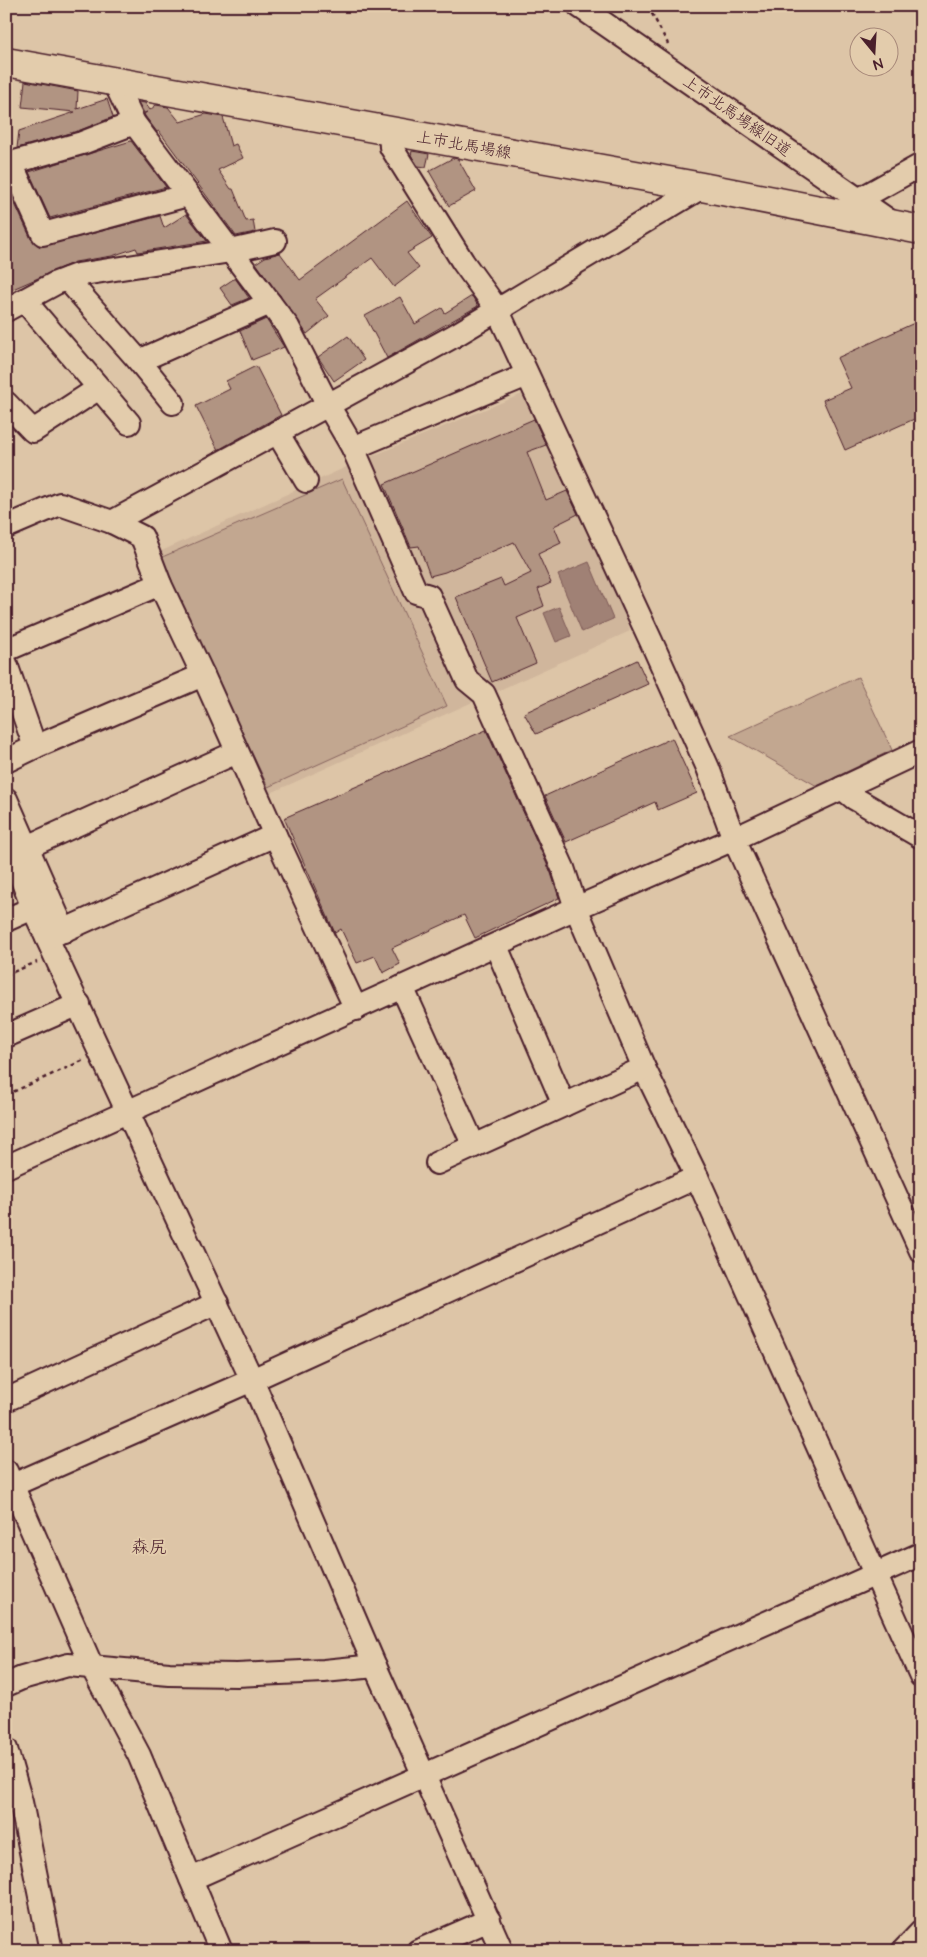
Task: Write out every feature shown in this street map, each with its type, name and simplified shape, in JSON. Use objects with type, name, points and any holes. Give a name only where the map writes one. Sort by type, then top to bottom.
[{"type":"main road","name":"上市北馬場線","points":[[6,62],[702,187],[908,228]]},
{"type":"street","name":"上市北馬場線旧道","points":[[579,6],[858,200],[908,228]]},
{"type":"street","points":[[114,81],[134,123],[288,327],[328,405],[353,448],[416,592],[429,596],[467,680],[484,694],[563,868],[576,908],[644,1068],[697,1176],[921,1676]]},
{"type":"street","points":[[134,123],[82,143],[12,163],[43,234],[188,195]]},
{"type":"street","points":[[390,131],[391,148],[463,262],[497,309],[651,641],[708,768],[734,839],[921,1251]]},
{"type":"street","points":[[858,200],[921,165]]},
{"type":"street","points":[[112,522],[454,336],[702,187]]},
{"type":"street","points":[[130,423],[99,388],[15,305],[77,275],[231,252],[275,241]]},
{"type":"street","points":[[67,279],[173,403]]},
{"type":"street","points":[[139,361],[270,304]]},
{"type":"street","points":[[353,448],[527,375]]},
{"type":"street","points":[[6,403],[33,430],[99,388]]},
{"type":"street","points":[[277,432],[306,481]]},
{"type":"street","points":[[6,527],[60,504],[112,522],[142,537],[160,584],[203,675],[236,752],[356,1009]]},
{"type":"street","points":[[6,650],[160,584]]},
{"type":"street","points":[[6,664],[36,747]]},
{"type":"street","points":[[6,761],[203,675]]},
{"type":"street","points":[[16,846],[236,752]]},
{"type":"street","points":[[6,1167],[496,946],[576,908],[734,839],[921,752]]},
{"type":"street","points":[[842,788],[854,798],[921,836]]},
{"type":"street","points":[[6,799],[16,846],[33,908],[55,941]]},
{"type":"street","points":[[55,941],[275,835]]},
{"type":"street","points":[[16,846],[79,1004],[252,1380],[375,1666],[502,1951]]},
{"type":"street","points":[[6,920],[33,908]]},
{"type":"street","points":[[496,946],[564,1105]]},
{"type":"street","points":[[402,987],[474,1146]]},
{"type":"street","points":[[6,1036],[79,1004]]},
{"type":"street","points":[[437,1163],[644,1068]]},
{"type":"street","points":[[221,1951],[139,1755],[92,1667],[8,1481],[252,1380],[697,1176]]},
{"type":"street","points":[[6,1400],[217,1303]]},
{"type":"street","points":[[192,1878],[921,1554]]},
{"type":"street","points":[[6,1685],[22,1678],[68,1665],[169,1674],[237,1675],[324,1671],[375,1666]]},
{"type":"street","points":[[6,1749],[21,1802],[51,1951]]},
{"type":"street","points":[[418,1951],[489,1920]]},
{"type":"street","points":[[903,1951],[921,1932]]},
{"type":"path","points":[[6,976],[55,941]]},
{"type":"path","points":[[6,1094],[101,1052]]},
{"type":"shaded area","points":[[527,392],[625,614],[630,631],[264,796],[155,554],[353,464]]},
{"type":"shaded area","points":[[342,479],[447,706],[268,787],[160,558]]},
{"type":"shaded area","points":[[589,562],[613,619],[582,632],[558,575]]},
{"type":"shaded area","points":[[559,607],[571,636],[556,642],[544,613]]},
{"type":"shaded area","points":[[858,677],[892,750],[817,786],[730,736]]},
{"type":"building","points":[[25,81],[78,91],[77,109],[107,99],[113,117],[78,131],[17,148],[19,131],[75,112],[22,107]]},
{"type":"building","points":[[138,102],[145,103],[150,110],[156,105],[168,107],[180,122],[206,114],[223,117],[231,146],[236,144],[243,158],[218,170],[231,189],[233,189],[246,221],[253,220],[255,232],[236,236],[159,131],[157,132],[145,116],[144,114],[147,112],[144,113]]},
{"type":"building","points":[[131,141],[166,187],[50,218],[29,172]]},
{"type":"building","points":[[412,151],[429,154],[426,167],[418,166],[411,155]]},
{"type":"building","points":[[453,158],[458,159],[476,191],[449,206],[429,171]]},
{"type":"building","points":[[6,184],[31,239],[40,247],[160,216],[164,228],[186,214],[207,241],[138,252],[136,248],[112,256],[75,262],[6,292]]},
{"type":"building","points":[[407,201],[432,238],[407,253],[419,268],[394,287],[372,258],[315,299],[329,316],[307,334],[256,263],[265,257],[280,253],[300,280]]},
{"type":"building","points":[[235,278],[249,298],[232,305],[220,288]]},
{"type":"building","points":[[472,296],[478,306],[387,358],[365,316],[400,297],[415,324],[442,308],[445,313]]},
{"type":"building","points":[[266,319],[284,347],[252,360],[240,331]]},
{"type":"building","points":[[921,320],[921,416],[845,450],[823,400],[851,388],[837,358]]},
{"type":"building","points":[[348,336],[364,360],[334,381],[318,357]]},
{"type":"building","points":[[256,366],[281,415],[218,450],[196,406],[230,389],[226,381]]},
{"type":"building","points":[[534,419],[546,445],[527,452],[546,500],[567,491],[578,514],[554,526],[561,543],[538,554],[551,583],[538,589],[544,606],[517,618],[536,663],[492,682],[456,597],[501,579],[504,586],[531,573],[514,542],[445,572],[430,576],[419,546],[411,547],[384,484]]},
{"type":"building","points":[[637,660],[648,684],[536,734],[524,713]]},
{"type":"building","points":[[486,730],[551,873],[559,898],[475,938],[464,915],[392,948],[400,964],[383,973],[375,956],[357,963],[341,929],[335,933],[284,818]]},
{"type":"building","points":[[672,738],[697,793],[658,810],[655,802],[566,842],[545,796]]},
{"type":"district","name":"森尻","points":[[149,1547]]}]
